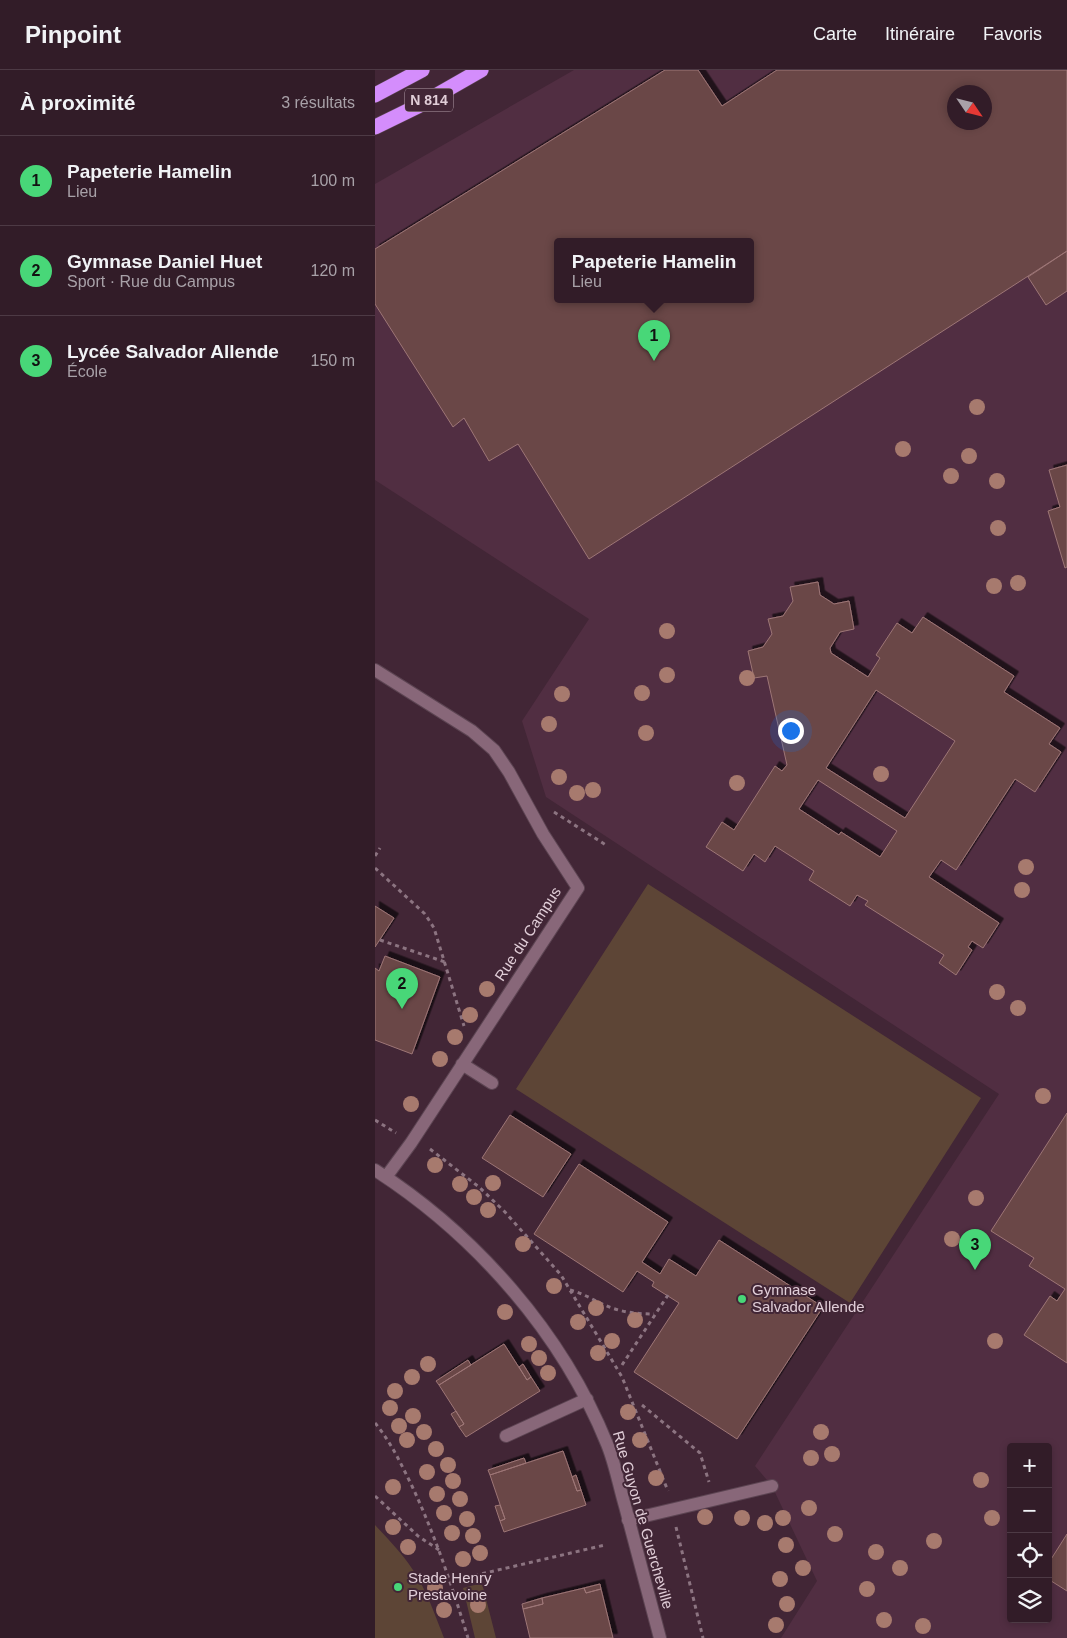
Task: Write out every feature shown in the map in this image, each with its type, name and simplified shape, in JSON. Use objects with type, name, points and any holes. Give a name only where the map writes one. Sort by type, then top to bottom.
[{"type":"highway","name":"N 814","points":[[375,95],[422,70]]},
{"type":"highway","name":"N 814","points":[[375,127],[418,106],[481,70]]},
{"type":"street","name":"Rue du Campus","points":[[375,670],[472,731],[494,750],[509,772],[543,834],[578,888],[411,1143],[380,1173]]},
{"type":"street","points":[[462,1064],[492,1082]]},
{"type":"street","name":"Rue Guyon de Guercheville","points":[[380,1173],[437,1215],[470,1245],[522,1301],[569,1367],[587,1399],[608,1446],[660,1638]]},
{"type":"street","points":[[506,1436],[587,1399]]},
{"type":"street","points":[[628,1520],[772,1486]]},
{"type":"path","points":[[553,811],[606,846]]},
{"type":"path","points":[[375,856],[380,848]]},
{"type":"path","points":[[375,868],[425,914],[434,928],[471,1052]]},
{"type":"path","points":[[380,940],[445,963]]},
{"type":"path","points":[[411,1143],[424,1144],[479,1187],[530,1239],[561,1275],[622,1377],[669,1493],[672,1496]]},
{"type":"path","points":[[570,1290],[580,1292],[614,1308],[635,1313],[654,1314]]},
{"type":"path","points":[[622,1364],[667,1296]]},
{"type":"path","points":[[642,1405],[700,1453],[715,1500]]},
{"type":"path","points":[[375,1423],[397,1454],[427,1517],[451,1581],[468,1638]]},
{"type":"path","points":[[375,1496],[418,1536],[439,1550]]},
{"type":"path","points":[[678,1522],[676,1526],[703,1638]]},
{"type":"path","points":[[451,1581],[605,1545]]},
{"type":"shaded area","points":[[574,70],[1067,70],[1067,1638],[781,1638],[817,1581],[772,1486],[755,1466],[999,1094],[546,797],[522,721],[589,619],[375,480],[375,184]]},
{"type":"shaded area","points":[[648,884],[981,1098],[850,1303],[516,1089]]},
{"type":"shaded area","name":"Stade Henry Prestavoine","points":[[375,1525],[400,1552],[418,1578],[444,1638],[375,1638]]},
{"type":"shaded area","points":[[482,1583],[496,1638],[475,1638],[463,1588]]},
{"type":"building","points":[[665,70],[698,70],[722,106],[777,70],[1067,70],[1067,251],[589,559],[518,444],[489,461],[464,418],[453,427],[375,304],[375,249]]},
{"type":"building","points":[[1067,251],[1067,291],[1046,305],[1028,277]]},
{"type":"building","points":[[1067,465],[1067,567],[1065,568],[1048,511],[1060,507],[1049,470]]},
{"type":"building","points":[[818,582],[820,595],[834,604],[849,601],[854,629],[840,632],[830,648],[831,653],[868,677],[880,658],[876,655],[897,623],[912,633],[923,617],[1014,676],[1004,692],[1060,728],[1049,744],[1061,752],[1035,792],[1015,779],[956,870],[941,860],[929,877],[999,923],[983,948],[972,941],[968,947],[972,950],[956,975],[939,963],[944,955],[865,905],[868,901],[857,895],[850,906],[809,880],[814,871],[775,846],[765,862],[754,854],[743,871],[706,847],[722,822],[734,830],[775,766],[782,771],[787,765],[767,676],[754,678],[748,651],[763,647],[772,634],[768,619],[783,616],[793,601],[790,587]],"holes":[[[876,690],[955,741],[905,818],[826,768]],[[818,780],[897,831],[880,857],[841,832],[839,835],[799,809]]]},
{"type":"building","points":[[375,906],[394,918],[375,947]]},
{"type":"building","points":[[385,956],[440,977],[412,1054],[375,1040],[375,968],[379,971]]},
{"type":"building","points":[[1067,1113],[1067,1363],[1024,1335],[1050,1296],[1057,1301],[1065,1289],[1029,1266],[1034,1258],[991,1231]]},
{"type":"building","points":[[510,1115],[571,1154],[543,1197],[482,1158]]},
{"type":"building","name":"Gymnase Salvador Allende","points":[[579,1164],[668,1222],[642,1262],[660,1274],[669,1259],[696,1276],[719,1240],[823,1307],[737,1439],[634,1372],[679,1303],[652,1286],[654,1282],[637,1271],[623,1292],[534,1234]]},
{"type":"building","points":[[504,1344],[527,1380],[531,1377],[540,1391],[466,1437],[459,1427],[464,1424],[439,1385]]},
{"type":"building","points":[[468,1360],[471,1365],[439,1385],[436,1381]]},
{"type":"building","points":[[523,1364],[531,1377],[527,1380],[519,1367]]},
{"type":"building","points":[[456,1411],[464,1424],[459,1427],[451,1414]]},
{"type":"building","points":[[563,1451],[577,1491],[581,1490],[586,1505],[504,1532],[500,1521],[505,1519],[490,1475]]},
{"type":"building","points":[[524,1458],[526,1463],[490,1475],[488,1470]]},
{"type":"building","points":[[576,1475],[581,1490],[577,1491],[572,1477]]},
{"type":"building","points":[[500,1505],[505,1519],[500,1521],[495,1506]]},
{"type":"building","points":[[1067,1534],[1067,1591],[1052,1582],[1052,1558]]},
{"type":"building","points":[[600,1584],[601,1589],[586,1593],[584,1588]]},
{"type":"building","points":[[584,1588],[586,1593],[601,1589],[613,1638],[530,1638],[523,1609],[543,1604],[542,1598]]},
{"type":"building","points":[[542,1598],[543,1604],[523,1609],[522,1604]]},
{"type":"place","name":"Papeterie Hamelin","points":[[654,361]]},
{"type":"place","name":"Gymnase Daniel Huet","points":[[402,1009]]},
{"type":"place","name":"Lycée Salvador Allende","points":[[975,1270]]},
{"type":"place","name":"Gymnase Salvador Allende","points":[[742,1299]]},
{"type":"place","name":"Stade Henry Prestavoine","points":[[398,1587]]}]
